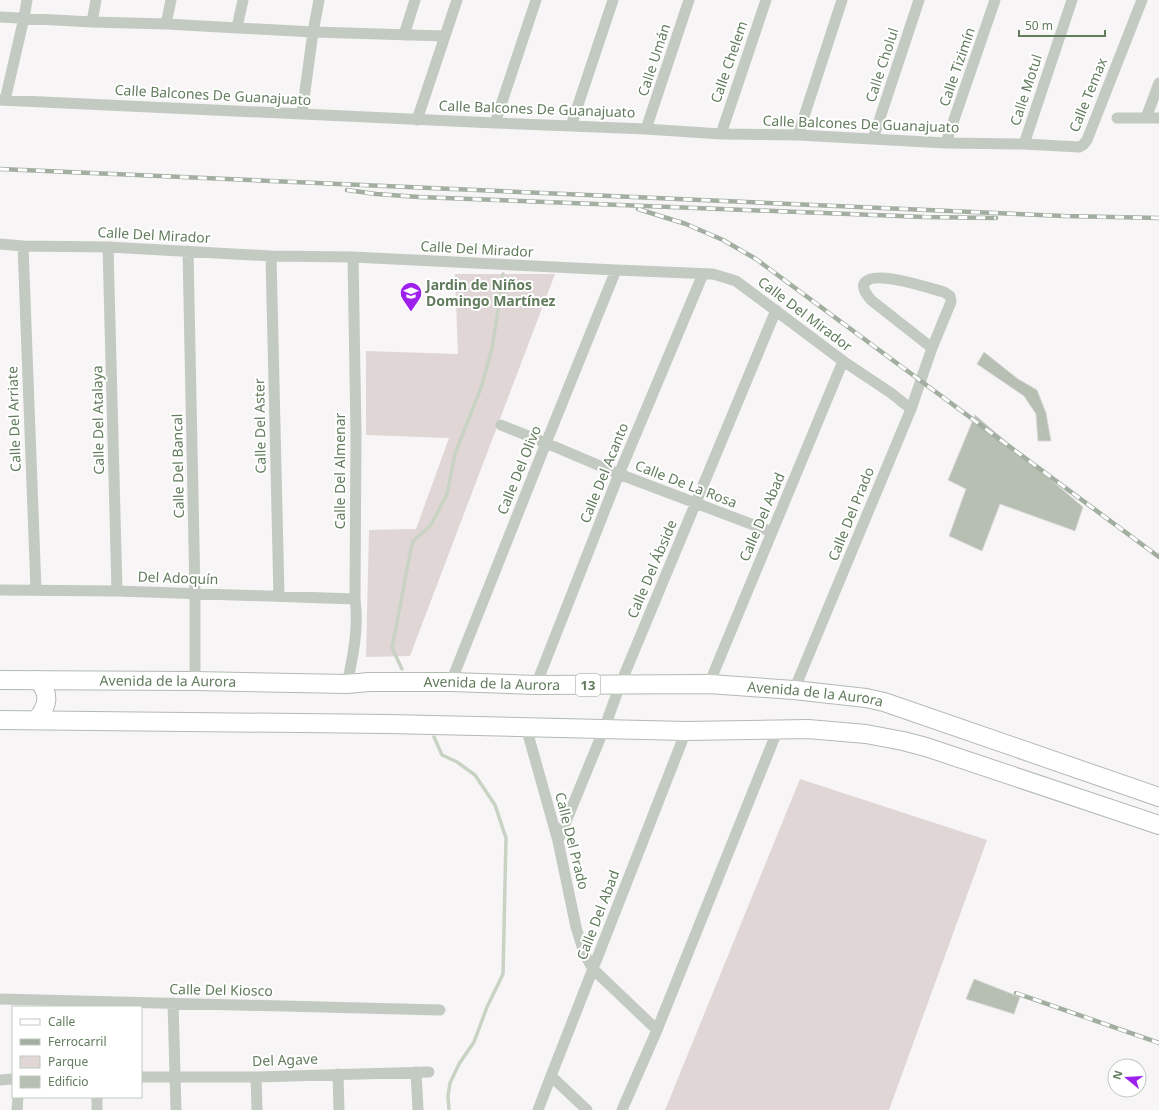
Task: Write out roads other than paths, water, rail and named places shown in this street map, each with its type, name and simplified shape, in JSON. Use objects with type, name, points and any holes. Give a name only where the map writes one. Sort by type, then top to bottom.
[{"type":"main road","name":"Avenida de la Aurora","points":[[0,680],[196,681],[347,684],[369,682],[451,682],[536,685],[709,684],[794,690],[866,698],[884,702],[1159,797]]},
{"type":"main road","points":[[37,680],[46,691],[46,701],[43,712],[37,719]]},
{"type":"main road","points":[[0,720],[37,719],[604,728],[686,731],[778,729],[852,732],[903,741],[1159,825]]},
{"type":"street","points":[[2,100],[24,18],[27,0]]},
{"type":"street","points":[[92,22],[96,0]]},
{"type":"street","points":[[166,24],[171,0]]},
{"type":"street","points":[[237,27],[243,0]]},
{"type":"street","points":[[302,113],[319,0]]},
{"type":"street","points":[[404,35],[415,0]]},
{"type":"street","points":[[417,120],[457,0]]},
{"type":"street","points":[[495,123],[536,0]]},
{"type":"street","points":[[571,126],[613,0]]},
{"type":"street","name":"Calle Umán","points":[[646,129],[690,0]]},
{"type":"street","name":"Calle Chelem","points":[[721,134],[766,0]]},
{"type":"street","points":[[798,135],[842,0]]},
{"type":"street","name":"Calle Cholul","points":[[873,139],[919,0]]},
{"type":"street","name":"Calle Tizimín","points":[[946,143],[995,0]]},
{"type":"street","name":"Calle Motul","points":[[1024,144],[1072,0]]},
{"type":"street","name":"Calle Temax","points":[[1073,148],[1083,145],[1087,140],[1142,0]]},
{"type":"street","points":[[0,17],[237,27],[313,32],[445,36]]},
{"type":"street","points":[[1146,118],[1159,83]]},
{"type":"street","name":"Calle Balcones De Guanajuato","points":[[2,100],[302,113],[417,120],[646,129],[721,134],[798,135],[946,143],[1024,144],[1073,148]]},
{"type":"street","points":[[1117,118],[1159,118]]},
{"type":"street","name":"Calle Del Mirador","points":[[0,244],[23,246],[108,247],[271,256],[353,257],[713,274],[730,278],[776,310],[843,361],[891,393],[911,409]]},
{"type":"street","name":"Calle Del Arriate","points":[[23,246],[36,590]]},
{"type":"street","name":"Calle Del Atalaya","points":[[108,247],[117,592]]},
{"type":"street","name":"Calle Del Bancal","points":[[188,251],[196,681]]},
{"type":"street","name":"Calle Del Aster","points":[[271,256],[279,596]]},
{"type":"street","name":"Calle Del Almenar","points":[[347,684],[356,630],[356,434],[353,257]]},
{"type":"street","name":"Calle Del Olivo","points":[[451,682],[616,270]]},
{"type":"street","name":"Calle Del Acanto","points":[[536,685],[620,474],[703,274]]},
{"type":"street","name":"Calle Del Prado","points":[[794,690],[911,409],[932,348],[951,302],[948,294],[886,277],[874,278],[864,284],[866,294],[871,300],[932,348]]},
{"type":"street","name":"Calle Del Ábside","points":[[558,841],[620,685],[776,310]]},
{"type":"street","name":"Calle Del Abad","points":[[709,684],[843,361]]},
{"type":"street","name":"Calle De La Rosa","points":[[501,426],[620,474],[772,532]]},
{"type":"street","name":"Del Adoquín","points":[[0,590],[355,599]]},
{"type":"street","name":"Calle Del Prado","points":[[526,727],[558,841],[576,927],[584,953],[594,969],[657,1030]]},
{"type":"street","points":[[622,1110],[657,1030],[778,729]]},
{"type":"street","name":"Calle Del Abad","points":[[538,1110],[686,731]]},
{"type":"street","name":"Calle Del Kiosco","points":[[0,999],[440,1010]]},
{"type":"street","points":[[173,1003],[176,1110]]},
{"type":"street","points":[[416,1072],[418,1110]]},
{"type":"street","name":"Del Agave","points":[[142,1077],[256,1077],[429,1072]]},
{"type":"street","points":[[338,1074],[339,1110]]},
{"type":"street","points":[[551,1076],[587,1110]]},
{"type":"street","points":[[256,1077],[257,1110]]},
{"type":"street","points":[[0,1080],[12,1079]]},
{"type":"street","points":[[17,1110],[18,1098]]},
{"type":"street","points":[[97,1098],[97,1110]]},
{"type":"waterway","points":[[402,669],[392,648],[413,541],[431,525],[447,494],[455,454],[482,385],[492,348],[503,274]]},
{"type":"waterway","points":[[434,737],[442,755],[457,762],[475,775],[495,805],[506,838],[503,974],[487,1007],[474,1042],[459,1064],[450,1083],[448,1096],[449,1110]]},
{"type":"railway","points":[[0,169],[1064,216],[1159,218]]},
{"type":"railway","points":[[347,190],[419,197],[924,217],[996,218]]},
{"type":"railway","points":[[638,209],[686,224],[723,240],[756,259],[1159,557]]},
{"type":"railway","points":[[1016,993],[1159,1043]]},
{"type":"place","name":"Jardin de Niños Domingo Martínez","points":[[411,312]]}]
